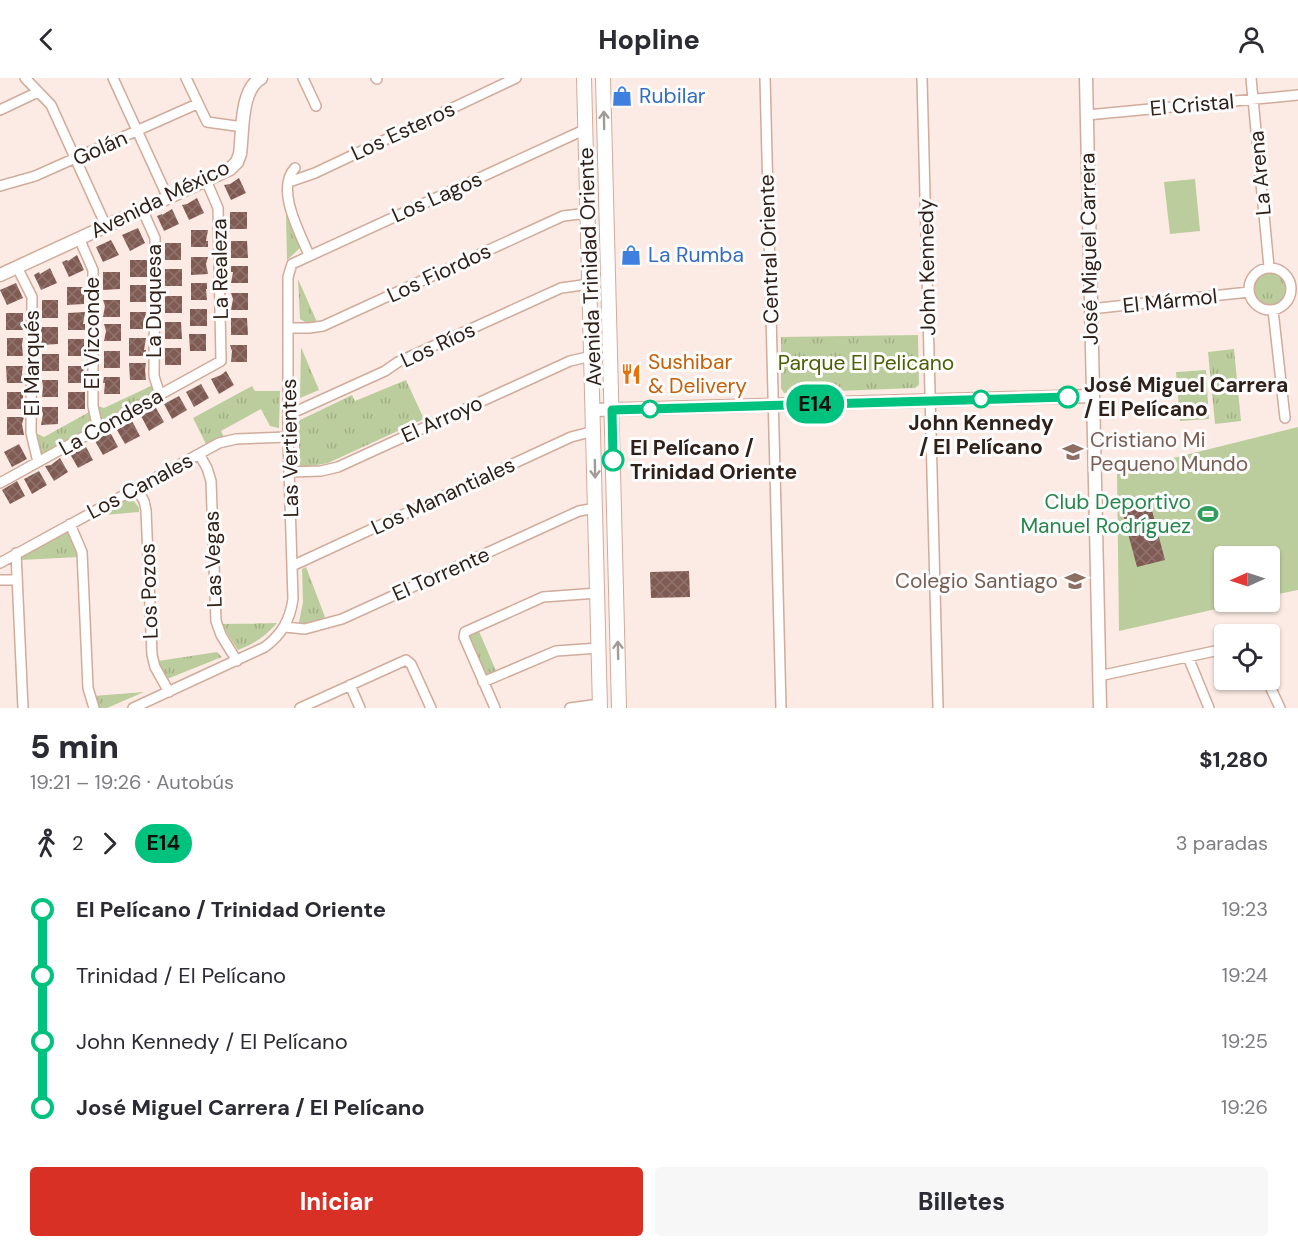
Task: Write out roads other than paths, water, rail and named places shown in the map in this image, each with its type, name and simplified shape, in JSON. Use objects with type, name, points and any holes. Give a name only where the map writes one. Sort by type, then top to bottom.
[{"type":"main road","name":"Avenida Trinidad Oriente","points":[[584,78],[600,706]]},
{"type":"main road","name":"Avenida Trinidad Oriente","points":[[603,78],[619,708]]},
{"type":"street","points":[[25,78],[51,105],[106,226]]},
{"type":"street","points":[[113,78],[168,198]]},
{"type":"street","points":[[186,78],[205,120],[210,124],[243,127]]},
{"type":"street","name":"Avenida México","points":[[0,275],[230,169],[237,162],[240,154],[248,91],[254,82],[261,78]]},
{"type":"street","points":[[303,78],[316,106]]},
{"type":"street","name":"Los Esteros","points":[[289,182],[315,173],[516,78]]},
{"type":"street","name":"Central Oriente","points":[[765,78],[781,708]]},
{"type":"street","name":"John Kennedy","points":[[922,78],[938,708]]},
{"type":"street","name":"José Miguel Carrera","points":[[1086,78],[1100,708]]},
{"type":"street","name":"La Arena","points":[[1251,78],[1269,267]]},
{"type":"street","points":[[0,110],[38,92]]},
{"type":"street","name":"El Cristal","points":[[1087,115],[1298,95]]},
{"type":"street","name":"Golán","points":[[0,186],[29,179],[197,104]]},
{"type":"street","name":"Los Lagos","points":[[290,267],[309,255],[586,129]]},
{"type":"street","points":[[296,168],[289,182],[289,207],[309,255]]},
{"type":"street","name":"La Realeza","points":[[206,180],[218,208],[221,361]]},
{"type":"street","name":"La Duquesa","points":[[142,209],[155,238],[154,376],[160,395]]},
{"type":"street","name":"Los Fiordos","points":[[288,328],[323,326],[562,216],[588,213]]},
{"type":"street","name":"El Vizconde","points":[[79,238],[93,270],[93,406],[98,429]]},
{"type":"street","name":"El Marqués","points":[[17,267],[32,297],[32,433],[38,462]]},
{"type":"street","name":"Las Vertientes","points":[[285,627],[293,598],[288,437],[288,277],[290,267]]},
{"type":"street","points":[[1269,267],[1281,270],[1295,286],[1283,306],[1273,310],[1262,309],[1256,305],[1249,292],[1249,285],[1255,273],[1269,267]]},
{"type":"street","name":"Los Ríos","points":[[288,415],[561,288],[590,284]]},
{"type":"street","name":"El Mármol","points":[[1090,309],[1249,292]]},
{"type":"street","points":[[1273,310],[1285,418]]},
{"type":"street","name":"El Arroyo","points":[[289,472],[321,471],[338,466],[570,361],[592,356]]},
{"type":"street","name":"La Condesa","points":[[0,483],[221,361]]},
{"type":"street","points":[[594,410],[1092,396]]},
{"type":"street","name":"Los Manantiales","points":[[292,566],[571,437],[594,431]]},
{"type":"street","name":"Los Canales","points":[[0,563],[226,440],[288,437]]},
{"type":"street","name":"Las Vegas","points":[[200,454],[211,481],[216,621],[221,635],[237,661]]},
{"type":"street","name":"Los Pozos","points":[[136,488],[144,501],[146,510],[152,655],[155,667],[169,692]]},
{"type":"street","name":"El Torrente","points":[[285,627],[305,629],[342,619],[579,511],[596,508]]},
{"type":"street","points":[[70,524],[82,552],[88,688],[94,708]]},
{"type":"street","points":[[16,553],[23,708]]},
{"type":"street","points":[[0,580],[17,580]]},
{"type":"street","points":[[495,708],[464,634],[543,597],[598,593]]},
{"type":"street","points":[[133,708],[265,647],[285,627]]},
{"type":"street","points":[[483,682],[556,651],[599,648]]},
{"type":"street","points":[[1099,676],[1214,651]]},
{"type":"street","points":[[1188,657],[1209,708]]},
{"type":"street","points":[[300,708],[408,660],[431,708]]},
{"type":"street","points":[[350,685],[360,708]]},
{"type":"street","points":[[1272,690],[1280,708]]},
{"type":"street","points":[[570,708],[600,706]]},
{"type":"place","name":"Rubilar","points":[[622,96]]},
{"type":"place","name":"La Rumba","points":[[631,255]]},
{"type":"place","name":"Sushibar & Delivery","points":[[631,374]]},
{"type":"place","name":"José Miguel Carrera / El Pelícano","points":[[1068,397]]},
{"type":"place","name":"John Kennedy / El Pelícano","points":[[981,399]]},
{"type":"place","name":"Cristiano Mi Pequeno Mundo","points":[[1073,452]]},
{"type":"place","name":"El Pelícano / Trinidad Oriente","points":[[613,460]]},
{"type":"place","name":"Club Deportivo Manuel Rodríguez","points":[[1208,514]]},
{"type":"place","name":"Colegio Santiago","points":[[1075,581]]},
{"type":"park label","name":"Parque El Pelicano","points":[[866,363]]}]
